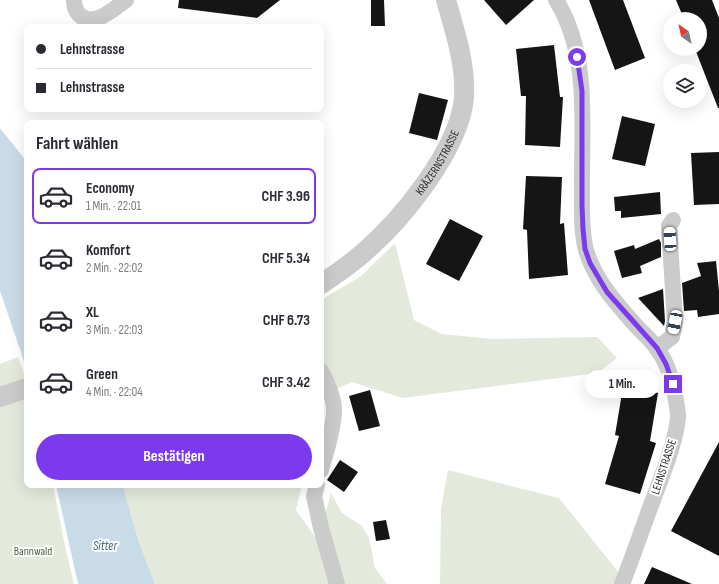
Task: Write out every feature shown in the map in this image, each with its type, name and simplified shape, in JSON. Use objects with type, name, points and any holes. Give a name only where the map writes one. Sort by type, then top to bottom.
[{"type":"street","points":[[74,0],[76,12],[82,17],[98,19],[126,0]]},
{"type":"street","name":"KRÄZERNSTRASSE","points":[[324,282],[363,253],[411,203],[444,153],[455,131],[464,99],[464,75],[463,64],[446,0]]},
{"type":"street","name":"LEHNSTRASSE","points":[[556,0],[563,12],[575,44],[581,83],[582,206],[585,249],[590,263],[607,292],[657,348],[666,364],[673,384],[678,417],[673,440],[663,472],[622,584]]},
{"type":"street","points":[[657,348],[672,337],[675,322],[669,226],[673,220]]},
{"type":"street","points":[[324,376],[334,411],[324,460]]},
{"type":"street","points":[[0,397],[24,389]]},
{"type":"street","points":[[316,488],[314,496],[321,528],[337,584]]},
{"type":"green space","points":[[395,243],[414,320],[442,334],[492,339],[597,337],[617,358],[598,373],[403,398],[352,382],[324,395],[324,298],[361,276]]},
{"type":"green space","name":"Bannwald","points":[[18,357],[24,374],[24,488],[54,488],[74,584],[0,584],[0,364]]},
{"type":"green space","points":[[448,470],[559,498],[619,573],[615,584],[440,584],[441,508]]},
{"type":"green space","points":[[124,488],[301,488],[296,510],[318,541],[331,493],[342,513],[362,526],[369,538],[375,568],[387,584],[155,584],[139,542]]},
{"type":"water","points":[[0,128],[24,158],[24,361],[0,291]]},
{"type":"water","name":"Sitter","points":[[57,488],[124,488],[139,542],[155,584],[78,584]]},
{"type":"building","points":[[179,0],[280,0],[257,18],[178,8]]},
{"type":"building","points":[[371,0],[384,0],[385,26],[371,26]]},
{"type":"building","points":[[484,0],[534,0],[506,25]]},
{"type":"building","points":[[589,0],[623,0],[645,58],[615,70]]},
{"type":"building","points":[[676,0],[712,0],[719,18],[719,108],[707,80],[707,64],[701,64],[698,56],[707,56],[707,12],[681,12]]},
{"type":"building","points":[[554,45],[560,97],[563,97],[560,147],[525,145],[526,96],[521,96],[516,49]]},
{"type":"building","points":[[419,93],[448,100],[437,140],[409,133]]},
{"type":"building","points":[[622,116],[655,124],[645,166],[612,159]]},
{"type":"building","points":[[719,152],[719,204],[694,205],[691,153]]},
{"type":"building","points":[[526,176],[562,177],[560,224],[564,223],[568,275],[529,279],[527,230],[523,229]]},
{"type":"building","points":[[660,192],[661,214],[621,218],[621,211],[615,211],[614,197]]},
{"type":"building","points":[[450,219],[483,236],[459,281],[426,264]]},
{"type":"building","points":[[659,239],[661,243],[661,257],[640,266],[642,273],[622,278],[614,251],[634,245],[635,249]]},
{"type":"building","points":[[716,261],[719,291],[719,314],[698,317],[697,310],[684,311],[682,283],[701,276],[697,263]]},
{"type":"building","points":[[663,289],[665,321],[664,326],[638,298]]},
{"type":"building","points":[[623,387],[658,393],[650,441],[656,443],[640,494],[605,484],[619,436],[615,435]]},
{"type":"building","points":[[370,390],[380,426],[359,431],[349,396]]},
{"type":"building","points":[[719,442],[719,556],[671,531]]},
{"type":"building","points":[[340,460],[358,472],[344,492],[327,480]]},
{"type":"building","points":[[386,520],[390,539],[376,541],[373,522]]},
{"type":"building","points":[[652,567],[692,584],[644,584]]},
{"type":"route","points":[[577,57],[582,91],[582,206],[585,249],[590,263],[607,292],[657,348],[666,364],[673,384]]}]
